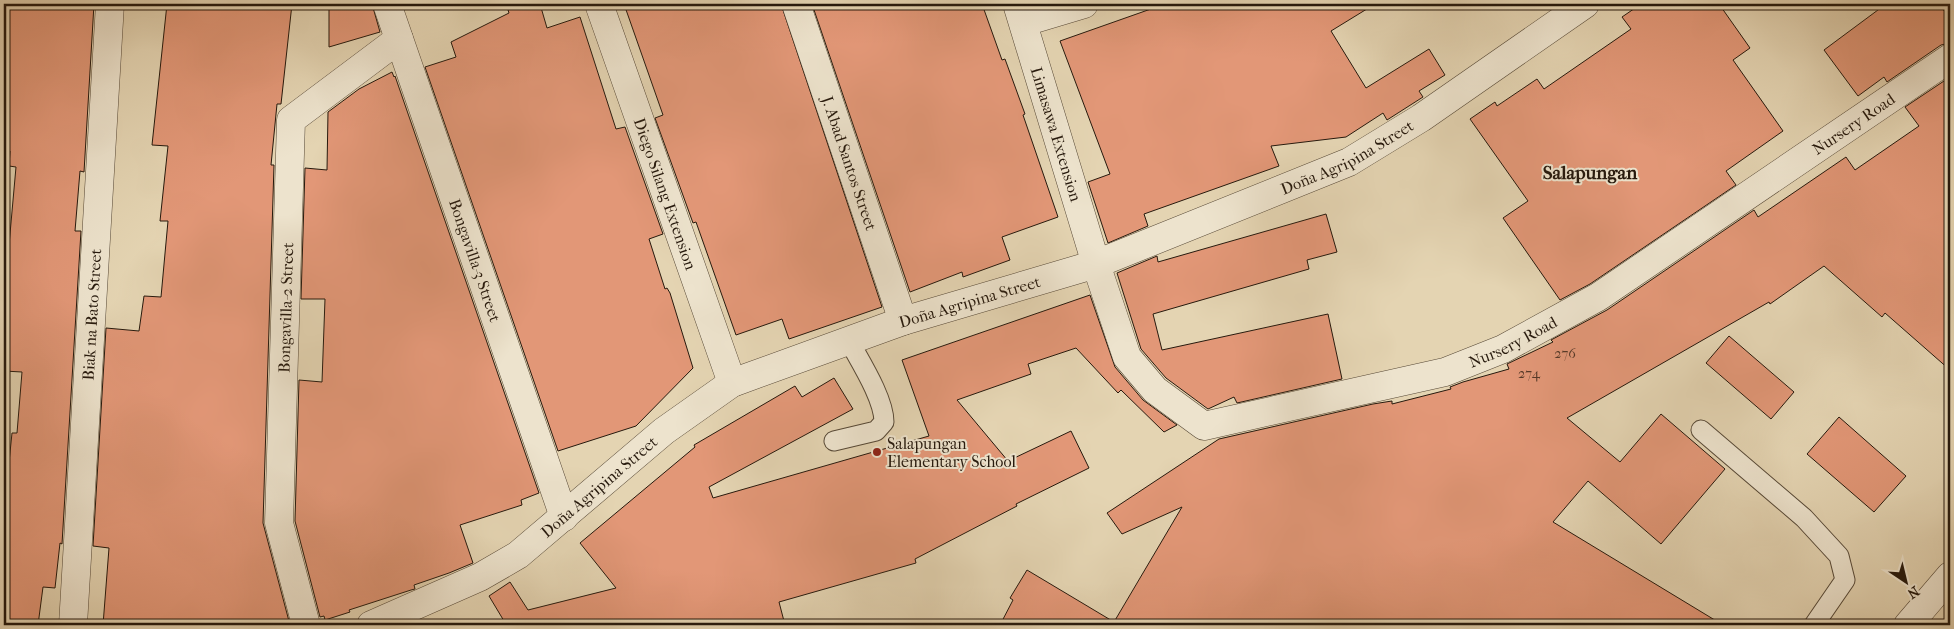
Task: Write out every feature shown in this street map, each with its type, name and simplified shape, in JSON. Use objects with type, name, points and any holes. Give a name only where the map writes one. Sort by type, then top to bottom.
[{"type":"street","name":"Biak na Bato Street","points":[[73,625],[110,4]]},
{"type":"street","name":"Bongavilla-3 Street","points":[[387,4],[564,517]]},
{"type":"street","name":"Diego Silang Extension","points":[[599,4],[732,383]]},
{"type":"street","name":"J. Abad Santos Street","points":[[796,4],[904,321]]},
{"type":"street","points":[[1021,13],[1084,4]]},
{"type":"street","name":"Doña Agripina Street","points":[[371,625],[480,577],[518,555],[664,431],[732,383],[904,321],[1096,264],[1349,162],[1422,118],[1585,4]]},
{"type":"street","name":"Limasawa Extension","points":[[1021,13],[1096,264]]},
{"type":"street","name":"Bongavilla-2 Street","points":[[306,625],[279,523],[292,120],[399,39]]},
{"type":"street","name":"Nursery Road","points":[[1096,264],[1127,357],[1155,390],[1204,426],[1445,372],[1503,349],[1598,297],[1950,58]]},
{"type":"street","points":[[1908,625],[1950,576]]},
{"type":"lane","points":[[834,441],[876,431],[884,422],[884,412],[880,400],[849,341]]},
{"type":"lane","points":[[1701,430],[1804,518],[1839,556],[1845,580],[1814,625]]},
{"type":"building","points":[[4,4],[94,4],[84,172],[80,171],[75,231],[81,231],[62,544],[60,543],[55,588],[43,587],[38,625],[4,625],[4,482],[7,482],[12,433],[17,433],[22,372],[4,371],[4,256],[8,256],[16,167],[9,166],[10,151],[4,151]]},
{"type":"building","points":[[167,4],[292,4],[281,104],[277,104],[271,165],[274,165],[263,523],[290,625],[103,625],[109,548],[93,546],[106,328],[139,331],[144,296],[161,297],[168,221],[160,221],[168,146],[152,145]]},
{"type":"building","points":[[329,4],[372,4],[380,32],[329,47]]},
{"type":"building","points":[[527,4],[540,4],[547,28],[580,17],[616,129],[625,127],[663,234],[649,239],[665,289],[667,288],[670,293],[693,368],[636,426],[558,451],[425,67],[456,57],[451,42],[509,13],[508,10]]},
{"type":"building","points":[[624,4],[781,4],[882,307],[789,339],[782,319],[736,335],[696,222],[693,223],[655,118],[663,115]]},
{"type":"building","points":[[812,4],[982,4],[1002,60],[1005,59],[1025,114],[1023,115],[1058,217],[1002,237],[1010,260],[963,277],[962,272],[910,292]]},
{"type":"building","points":[[1165,4],[1375,4],[1331,31],[1366,88],[1429,49],[1445,75],[1419,91],[1423,97],[1387,120],[1383,113],[1346,137],[1271,146],[1279,166],[1144,214],[1148,226],[1108,243],[1088,182],[1110,174],[1060,41]]},
{"type":"building","points":[[1641,4],[1719,4],[1750,48],[1733,60],[1783,131],[1726,171],[1736,185],[1590,284],[1560,300],[1503,218],[1528,201],[1470,119],[1495,102],[1497,106],[1537,79],[1544,89],[1631,29],[1622,17]]},
{"type":"building","points":[[1886,4],[1939,4],[1950,19],[1950,43],[1941,45],[1887,82],[1884,77],[1858,96],[1824,50]]},
{"type":"building","points":[[392,72],[395,76],[539,493],[521,500],[522,505],[460,525],[473,563],[414,585],[415,589],[349,610],[350,612],[325,620],[324,616],[320,617],[295,521],[299,380],[322,382],[325,299],[301,299],[305,168],[327,170],[328,112],[359,89]]},
{"type":"building","points":[[1950,77],[1950,370],[1885,313],[1882,317],[1824,266],[1770,304],[1769,302],[1567,418],[1620,462],[1661,414],[1725,469],[1661,544],[1588,481],[1553,522],[1723,625],[1000,625],[1013,600],[1010,598],[1027,570],[1114,622],[1182,507],[1122,534],[1107,513],[1219,439],[1373,404],[1392,401],[1392,404],[1451,389],[1450,387],[1463,382],[1509,369],[1507,364],[1553,342],[1551,340],[1607,310],[1754,210],[1758,217],[1846,157],[1855,170],[1919,126],[1905,107]]},
{"type":"building","points":[[1326,214],[1337,252],[1307,260],[1309,269],[1153,314],[1162,350],[1328,314],[1342,379],[1237,403],[1234,397],[1208,409],[1166,378],[1141,349],[1117,273],[1157,256],[1158,262]]},
{"type":"building","name":"Salapungan Elementary School","points":[[1090,295],[1115,367],[1143,400],[1177,425],[1164,432],[1121,390],[1118,393],[1076,348],[1028,364],[1031,374],[957,400],[1008,461],[1071,431],[1089,468],[1016,504],[1017,506],[915,559],[916,563],[779,602],[785,625],[505,625],[489,596],[510,582],[528,610],[616,588],[580,543],[695,447],[694,445],[795,386],[802,397],[834,378],[853,409],[709,487],[713,498],[929,436],[902,360]]},
{"type":"building","points":[[1729,336],[1794,392],[1771,419],[1706,363]]},
{"type":"building","points":[[1839,417],[1906,476],[1874,512],[1807,454]]},
{"type":"place","name":"Salapungan Elementary School","points":[[877,452]]},
{"type":"district","name":"Salapungan","points":[[1590,173]]}]
